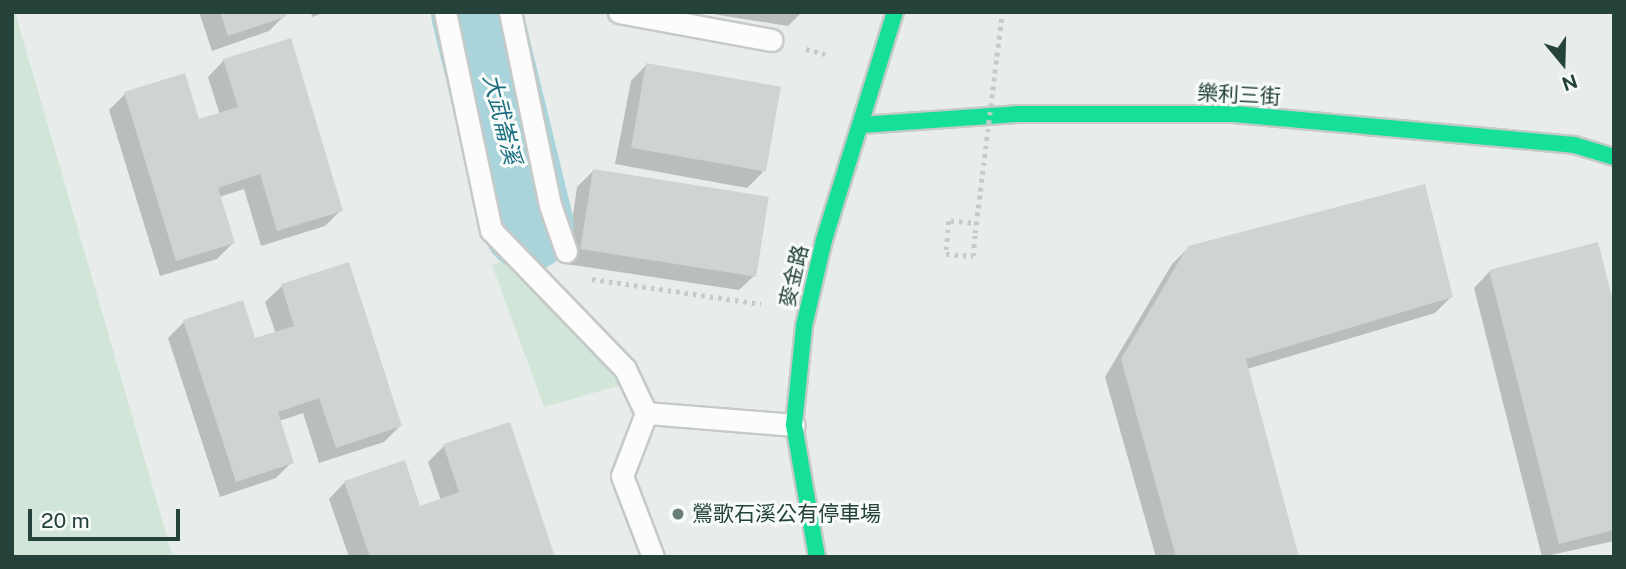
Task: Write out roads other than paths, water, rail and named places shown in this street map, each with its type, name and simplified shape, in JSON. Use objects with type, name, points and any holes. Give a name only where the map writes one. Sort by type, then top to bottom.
[{"type":"street","name":"麥金路","points":[[817,557],[794,425],[804,326],[824,240],[895,12]]},
{"type":"street","name":"樂利三街","points":[[860,125],[1017,114],[1234,114],[1574,145],[1614,157]]},
{"type":"lane","points":[[445,12],[491,230],[625,369],[646,413],[622,475],[653,557]]},
{"type":"lane","points":[[510,12],[550,205],[566,251]]},
{"type":"lane","points":[[619,12],[771,40]]},
{"type":"lane","points":[[646,413],[794,425]]},
{"type":"waterway","name":"大武崙溪","points":[[476,12],[528,225]]},
{"type":"place","name":"鶯歌石溪公有停車場","points":[[678,514]]}]
